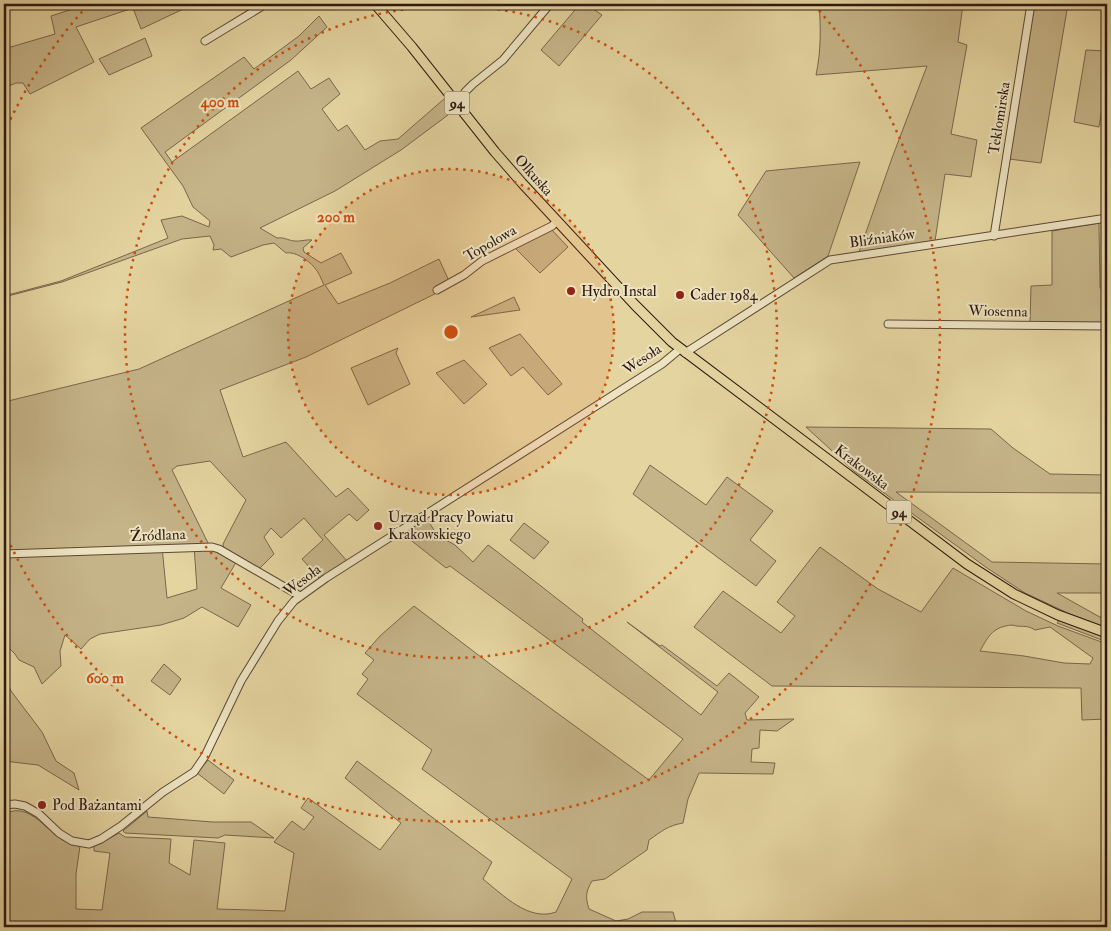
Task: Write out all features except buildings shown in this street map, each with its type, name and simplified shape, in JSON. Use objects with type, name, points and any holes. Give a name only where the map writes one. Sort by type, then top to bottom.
[{"type":"main road","name":"Olkuska","points":[[375,4],[412,47],[495,152],[634,306],[683,351]]},
{"type":"main road","name":"Krakowska","points":[[683,351],[967,564],[1014,594],[1107,633]]},
{"type":"street","points":[[205,41],[266,4]]},
{"type":"street","points":[[457,103],[473,84],[503,60],[550,4]]},
{"type":"street","name":"Teklomirska","points":[[994,236],[1032,4]]},
{"type":"street","name":"Bliźniaków","points":[[683,351],[830,260],[1107,218]]},
{"type":"street","name":"Topolowa","points":[[437,290],[482,261],[552,226],[557,221]]},
{"type":"street","name":"Wiosenna","points":[[888,324],[1107,326]]},
{"type":"street","name":"Wesoła","points":[[4,805],[15,804],[25,806],[72,841],[89,844],[101,839],[121,826],[163,792],[196,769],[205,756],[241,681],[278,621],[300,596],[683,351]]},
{"type":"street","name":"Źródlana","points":[[4,554],[212,547],[219,549],[300,596]]},
{"type":"shaded area","points":[[88,4],[194,4],[141,29],[133,8],[76,27],[94,62],[30,94],[23,83],[16,83],[4,88],[4,49],[55,34],[51,16]]},
{"type":"shaded area","points":[[580,4],[586,4],[602,15],[559,66],[541,50]]},
{"type":"shaded area","points":[[819,4],[963,4],[958,42],[967,45],[951,134],[977,140],[971,177],[945,174],[935,241],[859,252],[927,66],[816,75],[820,40]]},
{"type":"shaded area","points":[[1034,4],[1068,4],[1041,163],[1009,159]]},
{"type":"shaded area","points":[[319,16],[327,27],[291,60],[165,152],[172,162],[298,71],[311,89],[329,78],[340,94],[322,109],[338,131],[347,125],[365,150],[380,141],[398,139],[444,99],[452,112],[401,150],[335,191],[260,228],[277,238],[292,241],[312,240],[303,248],[304,252],[321,263],[341,253],[352,273],[325,285],[338,304],[390,283],[439,259],[449,281],[447,288],[306,357],[220,390],[243,457],[286,442],[336,497],[348,488],[369,510],[357,521],[349,514],[324,535],[347,561],[320,579],[302,559],[323,540],[304,518],[281,538],[271,528],[264,537],[274,554],[258,570],[238,559],[221,588],[251,605],[238,627],[202,607],[184,618],[161,625],[100,634],[90,639],[81,649],[65,635],[60,651],[61,666],[42,684],[34,667],[19,660],[4,643],[4,402],[139,369],[324,285],[314,267],[297,255],[286,253],[274,243],[263,245],[231,257],[221,249],[213,250],[214,245],[210,236],[182,239],[62,282],[4,296],[61,281],[168,238],[161,220],[182,216],[209,227],[210,221],[193,207],[183,186],[141,128],[244,57],[254,69],[299,36]],"holes":[[[210,461],[246,500],[223,544],[224,549],[209,545],[172,470],[177,466]],[[194,546],[197,589],[167,598],[162,547]]]},
{"type":"shaded area","points":[[145,38],[152,56],[109,75],[99,59]]},
{"type":"shaded area","points":[[1086,50],[1107,51],[1107,79],[1099,127],[1074,122]]},
{"type":"shaded area","points":[[860,162],[828,256],[794,278],[738,215],[766,171]]},
{"type":"shaded area","points":[[1099,223],[1100,288],[1107,288],[1107,324],[1030,323],[1031,286],[1052,285],[1052,231]]},
{"type":"shaded area","points":[[551,229],[568,247],[540,273],[514,247]]},
{"type":"shaded area","points":[[514,297],[520,310],[471,317]]},
{"type":"shaded area","points":[[520,334],[562,384],[548,395],[523,367],[511,376],[489,348]]},
{"type":"shaded area","points":[[398,348],[396,353],[410,384],[368,405],[351,368]]},
{"type":"shaded area","points":[[464,360],[487,384],[464,404],[436,373]]},
{"type":"shaded area","points":[[806,427],[991,429],[1013,448],[1050,474],[1107,475],[1107,493],[896,492],[992,562],[1107,564],[1107,593],[1057,593],[1107,621],[1107,628],[1070,614],[1025,593],[987,568],[854,471]]},
{"type":"shaded area","points":[[650,465],[706,505],[727,477],[773,511],[750,540],[776,561],[756,586],[633,494]]},
{"type":"shaded area","points":[[427,519],[437,535],[455,545],[473,562],[488,545],[491,547],[583,619],[582,622],[701,715],[718,692],[627,622],[660,646],[662,645],[717,686],[729,673],[759,697],[745,713],[747,720],[794,719],[777,731],[760,730],[759,748],[752,749],[751,762],[775,763],[773,774],[699,773],[688,799],[683,823],[669,827],[649,840],[647,850],[605,879],[592,881],[588,888],[587,901],[589,909],[616,921],[628,919],[642,912],[673,912],[677,926],[688,927],[4,927],[4,814],[15,811],[25,812],[60,838],[70,844],[80,846],[76,874],[76,909],[102,910],[110,853],[94,851],[94,845],[119,833],[125,837],[171,839],[169,863],[190,875],[194,840],[225,843],[217,909],[285,911],[294,853],[274,842],[292,821],[304,830],[314,817],[301,808],[308,798],[380,850],[401,823],[345,778],[357,761],[492,862],[483,879],[508,899],[526,910],[536,913],[556,912],[572,879],[422,769],[432,750],[357,694],[368,679],[362,674],[374,660],[365,653],[380,636],[414,606],[649,780],[683,739],[450,566],[446,568],[403,534]]},
{"type":"shaded area","points":[[524,523],[549,542],[534,559],[510,540]]},
{"type":"shaded area","points":[[820,547],[878,589],[921,612],[953,568],[1026,611],[1058,626],[1107,644],[1107,719],[1082,720],[1081,688],[772,686],[694,627],[723,591],[781,633],[795,616],[777,602]],"holes":[[[1006,626],[1029,627],[1035,630],[1050,627],[1093,658],[1090,664],[1064,663],[980,651],[989,636],[996,630]]]},
{"type":"shaded area","points":[[1059,620],[1107,638],[1107,642],[1057,623]]},
{"type":"shaded area","points":[[164,664],[181,679],[170,695],[151,681]]},
{"type":"shaded area","points":[[4,676],[11,691],[42,732],[56,761],[74,773],[79,790],[38,765],[4,761]]},
{"type":"shaded area","points":[[208,760],[234,780],[224,794],[197,773]]},
{"type":"shaded area","points":[[147,811],[148,817],[213,822],[251,822],[274,838],[225,835],[218,838],[125,833],[123,831]]},
{"type":"place","name":"Hydro Instal","points":[[571,291]]},
{"type":"place","name":"Cader 1984","points":[[680,295]]},
{"type":"place","name":"Urząd Pracy Powiatu Krakowskiego","points":[[378,526]]},
{"type":"place","name":"Pod Bażantami","points":[[42,805]]}]
